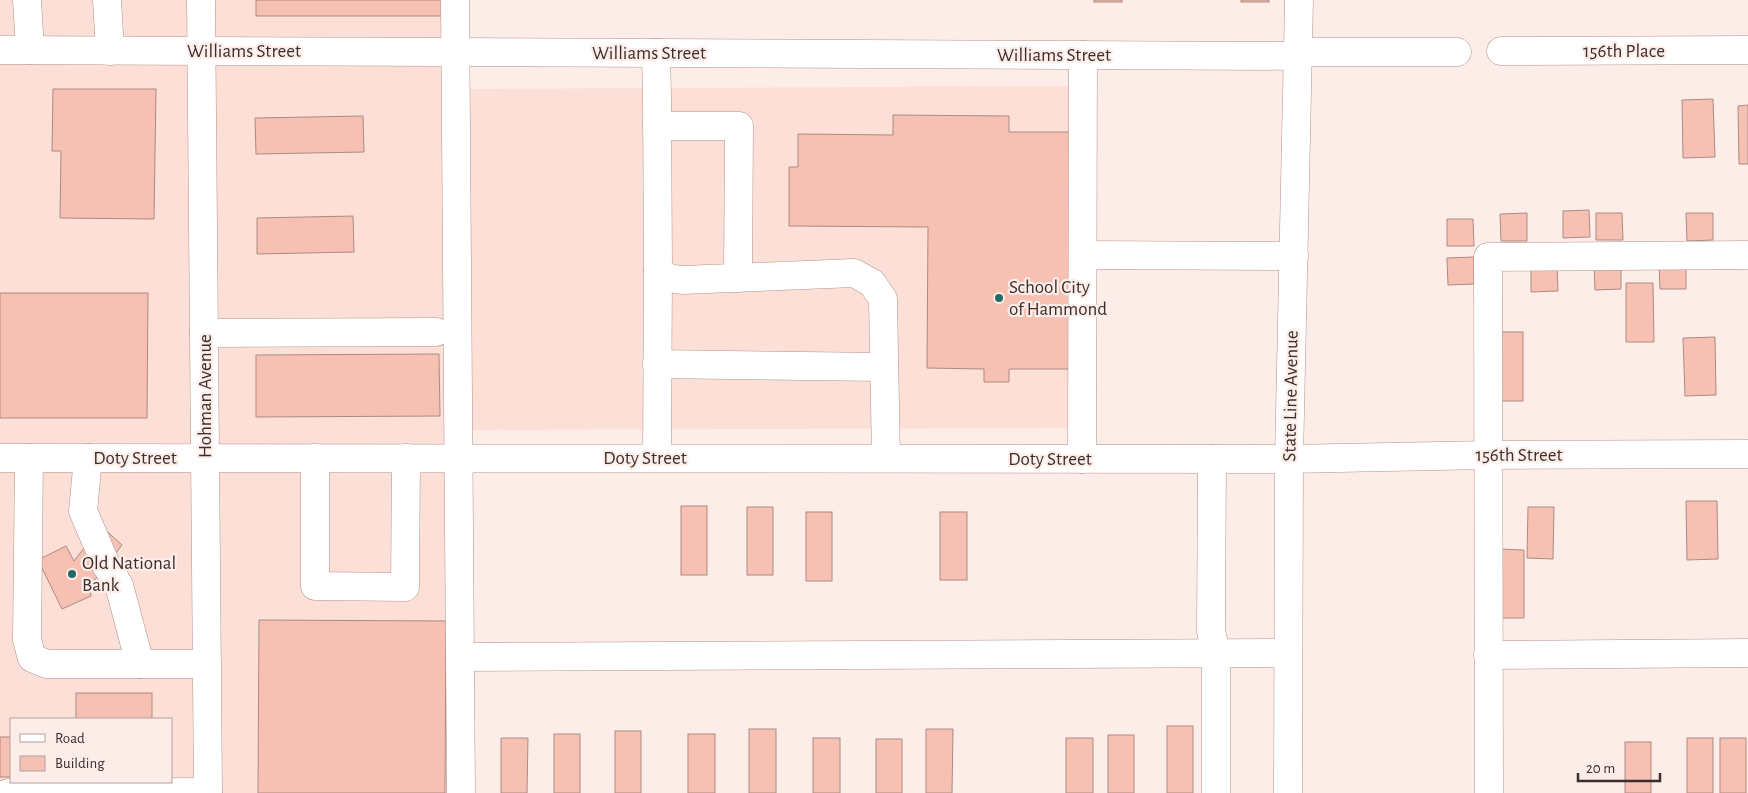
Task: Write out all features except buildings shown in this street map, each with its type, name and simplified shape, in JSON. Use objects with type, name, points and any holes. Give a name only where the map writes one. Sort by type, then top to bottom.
[{"type":"street","points":[[27,0],[30,50]]},
{"type":"street","points":[[107,0],[110,51]]},
{"type":"street","name":"Hohman Avenue","points":[[201,0],[208,792]]},
{"type":"street","points":[[455,0],[454,52],[460,458],[461,793]]},
{"type":"street","name":"State Line Avenue","points":[[1288,793],[1289,459],[1299,0]]},
{"type":"street","name":"Williams Street","points":[[0,50],[1083,56],[1298,54]]},
{"type":"street","name":"156th Place","points":[[1501,51],[1748,50]]},
{"type":"street","points":[[1298,54],[1457,52]]},
{"type":"street","points":[[656,53],[657,458]]},
{"type":"street","points":[[1082,459],[1083,56]]},
{"type":"street","points":[[657,126],[739,126],[738,278]]},
{"type":"street","points":[[1083,255],[1294,256]]},
{"type":"street","points":[[1489,793],[1488,257],[1748,255]]},
{"type":"street","points":[[658,270],[668,278],[682,280],[854,273],[872,283],[883,299],[886,458]]},
{"type":"street","points":[[204,333],[436,332]]},
{"type":"street","points":[[657,364],[884,367]]},
{"type":"street","name":"156th Street","points":[[1289,459],[1488,455],[1748,454]]},
{"type":"street","name":"Doty Street","points":[[0,458],[1289,459]]},
{"type":"street","points":[[29,458],[26,640],[32,658],[47,664],[207,664]]},
{"type":"street","points":[[88,458],[83,511],[107,567],[119,585],[140,664]]},
{"type":"street","points":[[315,458],[315,586],[405,587],[406,458]]},
{"type":"street","points":[[1212,459],[1211,632],[1216,653],[1216,793]]},
{"type":"street","points":[[460,657],[1288,653]]},
{"type":"street","points":[[1488,655],[1748,653]]},
{"type":"street","points":[[8,793],[208,792]]},
{"type":"shaded area","points":[[0,0],[462,0],[460,793],[0,793]]},
{"type":"shaded area","points":[[1088,86],[1090,428],[470,430],[468,89]]},
{"type":"place","name":"School City of Hammond","points":[[999,298]]},
{"type":"place","name":"Old National Bank","points":[[72,574]]}]
